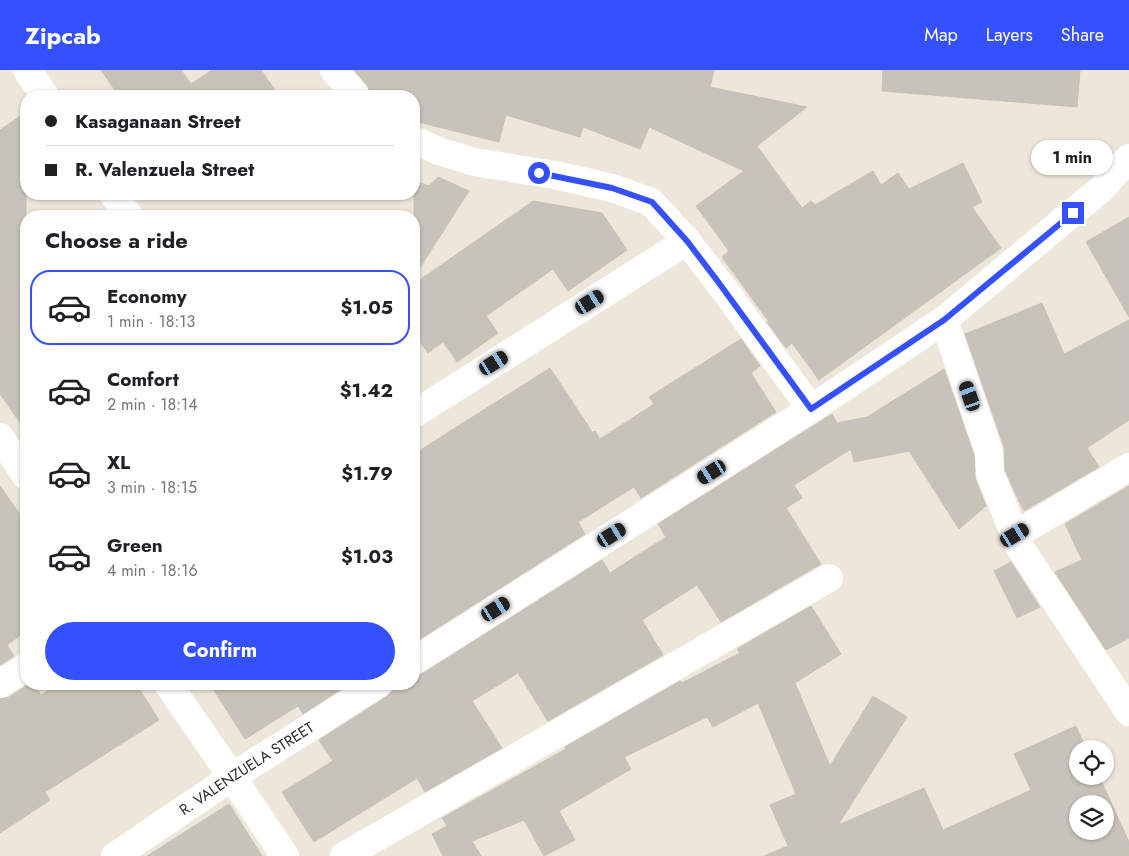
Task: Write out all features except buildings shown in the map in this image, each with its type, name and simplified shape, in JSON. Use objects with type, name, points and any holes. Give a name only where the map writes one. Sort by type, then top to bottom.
[{"type":"street","points":[[27,70],[41,90]]},
{"type":"street","points":[[334,70],[351,90]]},
{"type":"street","points":[[420,143],[474,162],[555,175],[612,188],[652,202],[687,241],[811,409]]},
{"type":"street","points":[[420,657],[811,409],[944,320],[1101,189],[1129,158]]},
{"type":"street","points":[[420,410],[687,241]]},
{"type":"street","points":[[944,320],[989,452],[990,473],[1019,546],[1129,712]]},
{"type":"street","points":[[0,437],[20,467]]},
{"type":"street","points":[[1015,535],[1129,467]]},
{"type":"street","points":[[344,856],[829,578]]},
{"type":"street","points":[[0,684],[20,671]]},
{"type":"street","points":[[172,690],[285,856]]},
{"type":"street","name":"R. VALENZUELA STREET","points":[[115,856],[232,777],[369,690]]},
{"type":"route","points":[[539,173],[612,188],[652,202],[687,241],[737,306],[811,409],[944,320],[1073,213]]}]
